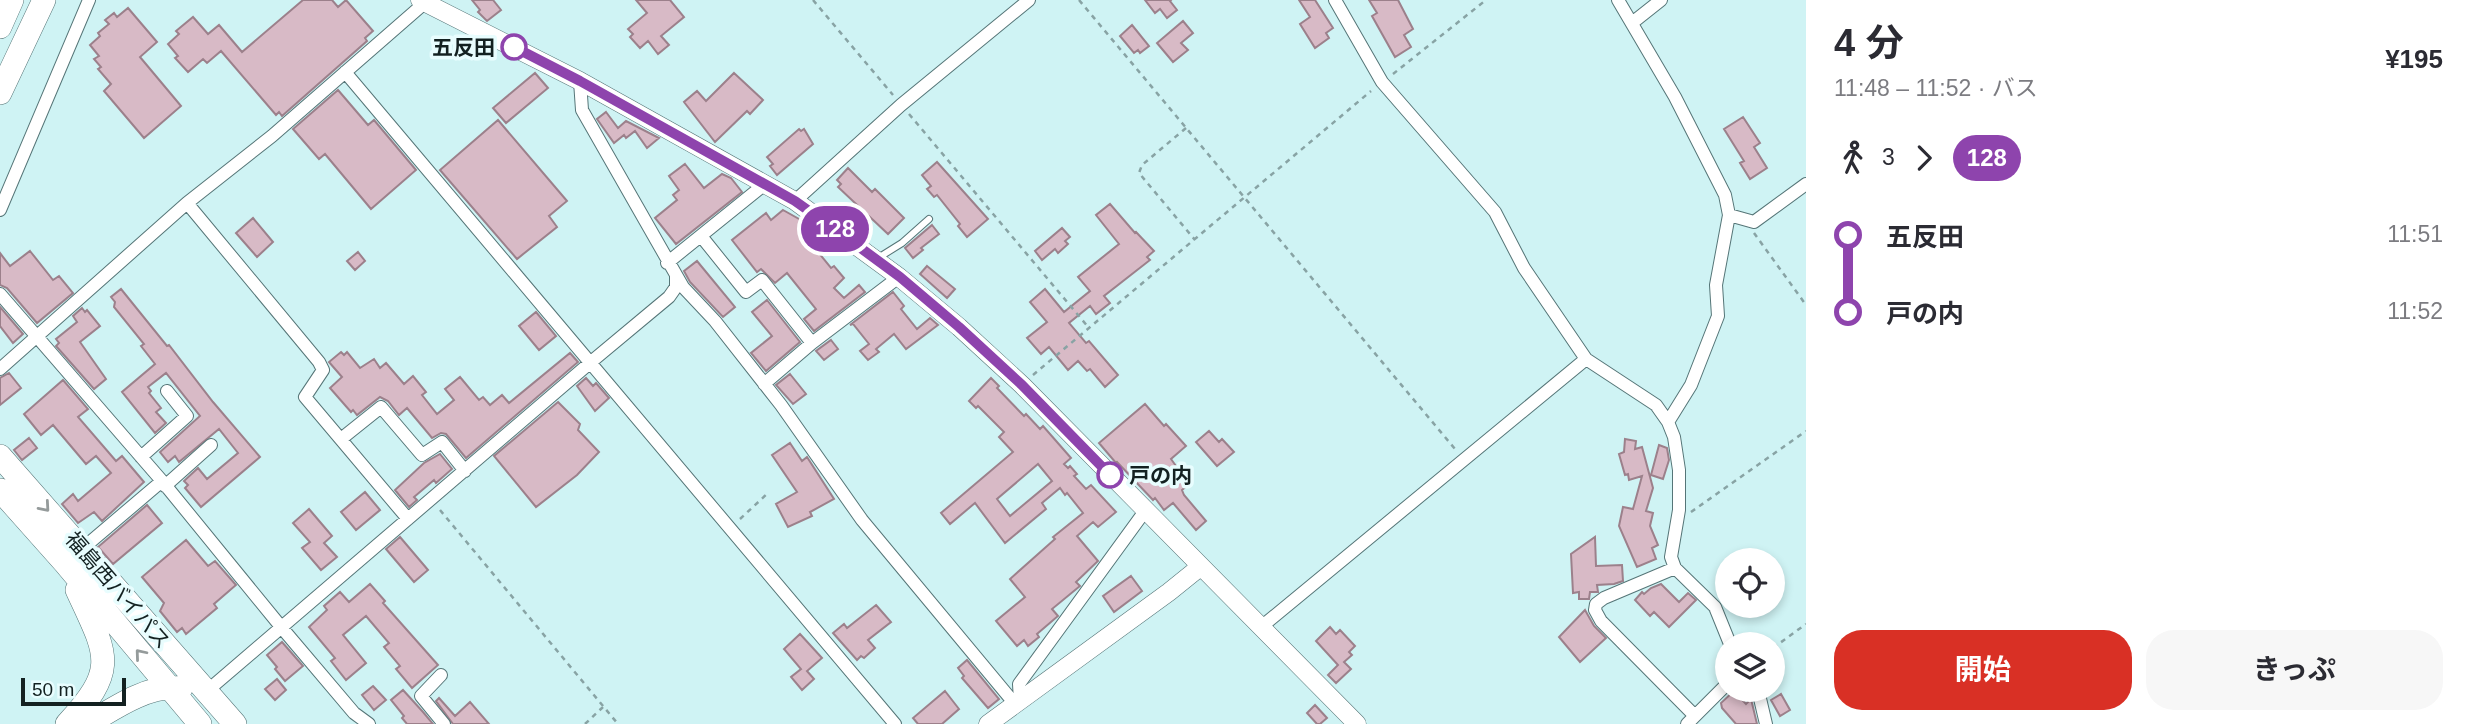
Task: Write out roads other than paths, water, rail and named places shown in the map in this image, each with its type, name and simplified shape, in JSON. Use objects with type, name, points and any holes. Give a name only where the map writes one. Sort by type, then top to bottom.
[{"type":"highway","points":[[0,27],[12,0]]},
{"type":"highway","points":[[0,100],[44,0]]},
{"type":"highway","points":[[0,93],[23,46]]},
{"type":"highway","name":"福島西バイパス","points":[[0,456],[167,686],[200,724]]},
{"type":"highway","name":"福島西バイパス","points":[[0,491],[73,556],[207,691],[235,724]]},
{"type":"highway","points":[[67,724],[88,701],[103,674],[103,653],[73,556]]},
{"type":"highway","points":[[98,721],[143,695],[167,686],[207,691]]},
{"type":"street","points":[[0,210],[89,0]]},
{"type":"street","points":[[795,201],[901,105],[1029,0]]},
{"type":"street","points":[[1335,0],[1382,82],[1495,212],[1524,268],[1586,359],[1656,405],[1668,422],[1674,437],[1679,470],[1677,523],[1671,557],[1675,568],[1711,602],[1725,632]]},
{"type":"street","points":[[1618,0],[1675,97],[1725,195],[1729,215],[1716,285],[1718,316],[1691,385],[1668,422]]},
{"type":"street","points":[[1632,23],[1661,0]]},
{"type":"street","points":[[0,369],[187,203],[272,136],[424,1],[580,81],[795,201],[900,277],[1022,385],[1357,724]]},
{"type":"street","points":[[345,72],[895,724]]},
{"type":"street","points":[[580,81],[582,110],[676,276],[765,384],[862,520],[1017,702]]},
{"type":"street","points":[[667,263],[765,184]]},
{"type":"street","points":[[1729,215],[1754,222],[1806,184]]},
{"type":"street","points":[[187,203],[319,362],[323,370],[305,397],[408,519]]},
{"type":"street","points":[[701,236],[746,292],[762,280],[812,343]]},
{"type":"street","points":[[207,691],[669,297],[676,287],[676,276]]},
{"type":"street","points":[[765,384],[812,343],[900,277]]},
{"type":"street","points":[[0,294],[164,483],[354,713],[369,724]]},
{"type":"street","points":[[1261,628],[1586,359]]},
{"type":"street","points":[[141,457],[187,416],[167,391]]},
{"type":"street","points":[[341,439],[381,407],[422,455],[442,442],[465,471]]},
{"type":"street","points":[[73,556],[211,445]]},
{"type":"street","points":[[1017,702],[1020,684],[1145,510]]},
{"type":"street","points":[[988,724],[1200,567]]},
{"type":"street","points":[[1675,568],[1604,598],[1596,604],[1595,610],[1601,621],[1690,720],[1715,696]]},
{"type":"street","points":[[441,675],[421,696],[444,724]]},
{"type":"street","points":[[1761,702],[1766,724]]},
{"type":"lane","points":[[876,259],[902,243],[929,219]]},
{"type":"place","name":"五反田","points":[[514,47]]},
{"type":"place","name":"戸の内","points":[[1110,475]]}]
